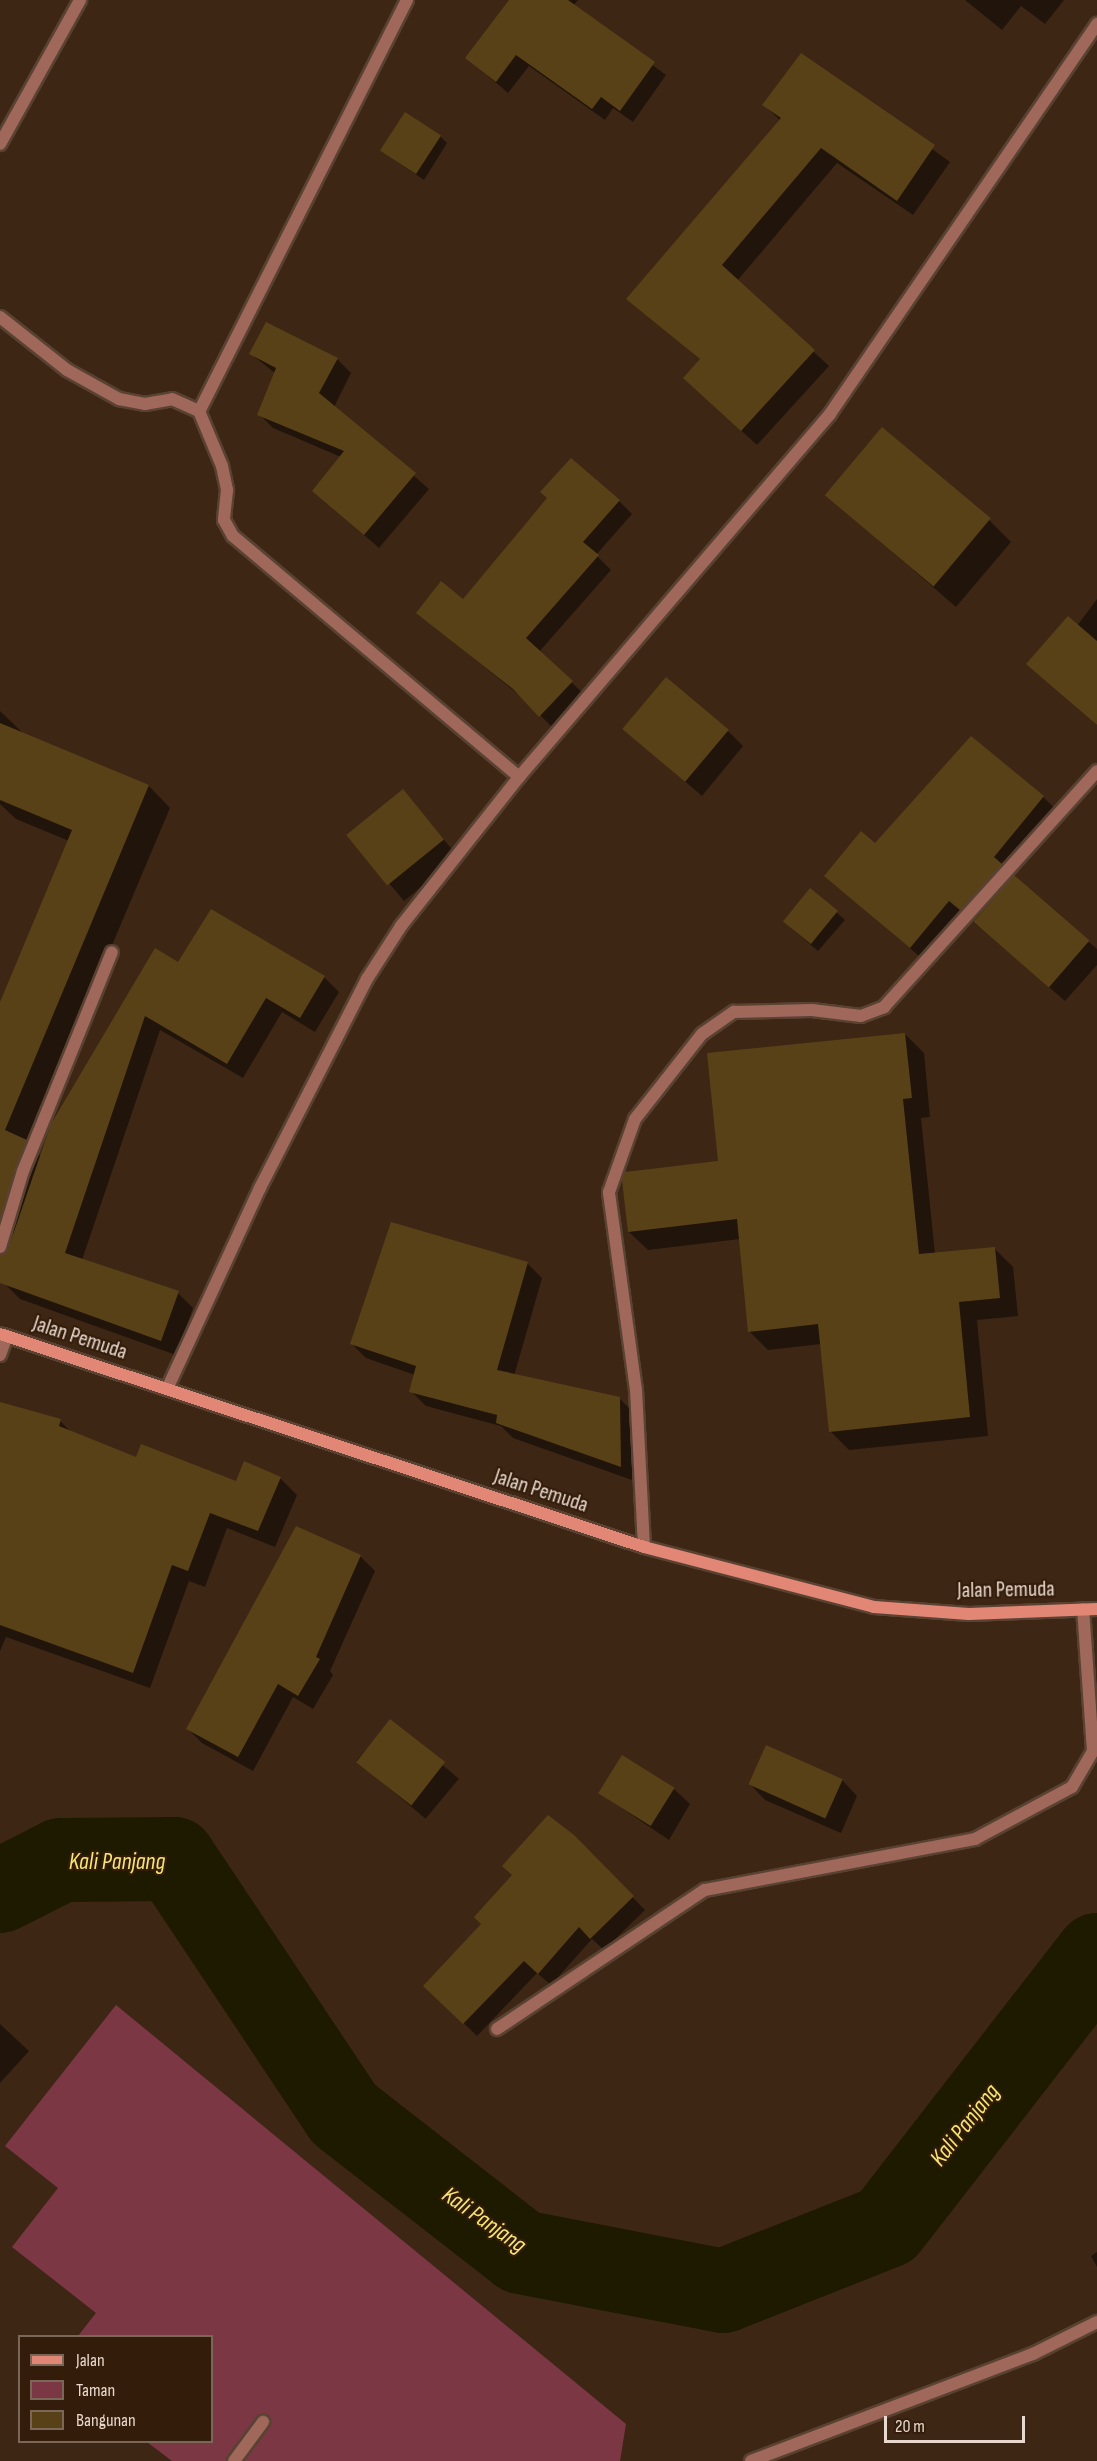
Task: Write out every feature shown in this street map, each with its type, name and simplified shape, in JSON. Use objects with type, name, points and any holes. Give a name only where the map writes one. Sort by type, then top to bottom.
[{"type":"main road","name":"Jalan Pemuda","points":[[3,1335],[644,1547],[874,1607],[969,1614],[1097,1609]]},
{"type":"street","points":[[0,144],[80,0]]},
{"type":"street","points":[[199,411],[406,0]]},
{"type":"street","points":[[167,1389],[260,1188],[367,979],[401,926],[519,777],[830,414],[1097,24]]},
{"type":"street","points":[[0,316],[67,370],[119,399],[144,404],[172,399],[199,411],[222,466],[227,490],[224,520],[233,536],[519,777]]},
{"type":"street","points":[[644,1547],[636,1390],[609,1192],[635,1119],[702,1034],[734,1012],[812,1010],[861,1016],[884,1007],[1097,771]]},
{"type":"street","points":[[0,1247],[22,1171],[112,952]]},
{"type":"street","points":[[0,1355],[3,1335]]},
{"type":"street","points":[[496,2029],[705,1890],[975,1839],[1072,1787],[1093,1751],[1083,1609]]},
{"type":"street","points":[[751,2461],[1033,2354],[1097,2322]]},
{"type":"street","points":[[234,2461],[263,2422]]},
{"type":"green space","points":[[116,2005],[626,2424],[620,2461],[172,2461],[148,2443],[213,2443],[213,2335],[79,2335],[96,2313],[12,2247],[58,2188],[5,2146]]},
{"type":"building","points":[[509,0],[568,0],[655,62],[620,111],[601,97],[592,109],[516,55],[496,82],[465,58]]},
{"type":"building","points":[[801,53],[935,145],[897,201],[821,148],[722,265],[815,350],[741,431],[683,378],[700,359],[626,299],[781,118],[762,105]]},
{"type":"building","points":[[405,112],[441,135],[416,174],[380,151]]},
{"type":"building","points":[[266,322],[338,358],[319,393],[416,473],[364,535],[312,491],[344,451],[257,415],[276,368],[249,354]]},
{"type":"building","points":[[882,427],[991,518],[934,586],[825,495]]},
{"type":"building","points":[[571,458],[620,500],[583,542],[599,555],[526,638],[573,681],[539,717],[513,689],[416,613],[441,581],[463,599],[547,498],[540,492]]},
{"type":"building","points":[[1068,616],[1097,641],[1097,725],[1026,664]]},
{"type":"building","points":[[666,677],[729,730],[685,782],[622,729]]},
{"type":"building","points":[[0,723],[149,785],[5,1130],[27,1140],[0,1219],[0,1002],[72,830],[0,800]]},
{"type":"building","points":[[971,736],[1044,796],[994,857],[1002,864],[960,910],[949,901],[910,948],[824,876],[861,831],[875,843]]},
{"type":"building","points":[[403,789],[444,840],[387,885],[346,835]]},
{"type":"building","points":[[1014,875],[1089,941],[1049,987],[973,922]]},
{"type":"building","points":[[810,888],[838,911],[811,944],[783,921]]},
{"type":"building","points":[[211,909],[325,976],[300,1018],[266,998],[227,1064],[145,1016],[65,1253],[179,1291],[161,1341],[0,1283],[0,1255],[8,1249],[51,1124],[155,948],[178,962]]},
{"type":"building","points":[[905,1033],[912,1098],[903,1099],[919,1254],[995,1247],[1000,1298],[959,1302],[970,1417],[829,1432],[818,1324],[748,1332],[737,1219],[628,1232],[622,1180],[625,1172],[718,1161],[707,1053]]},
{"type":"building","points":[[391,1222],[528,1262],[497,1370],[620,1397],[621,1467],[496,1423],[497,1415],[409,1392],[416,1366],[350,1344]]},
{"type":"building","points":[[0,1402],[61,1419],[59,1426],[136,1457],[141,1444],[236,1481],[244,1461],[281,1477],[258,1531],[210,1513],[188,1571],[172,1565],[133,1673],[0,1625]]},
{"type":"building","points":[[296,1526],[361,1555],[316,1657],[320,1659],[298,1696],[278,1684],[238,1757],[186,1729]]},
{"type":"building","points":[[390,1719],[445,1762],[411,1805],[356,1762]]},
{"type":"building","points":[[766,1745],[843,1779],[825,1818],[749,1784]]},
{"type":"building","points":[[622,1755],[675,1788],[651,1826],[598,1793]]},
{"type":"building","points":[[548,1815],[574,1835],[634,1896],[590,1939],[579,1927],[538,1974],[524,1961],[463,2024],[423,1986],[481,1924],[474,1917],[512,1875],[502,1866]]},
{"type":"waterway","name":"Kali Panjang","points":[[0,1891],[61,1860],[174,1859],[344,2114],[521,2252],[723,2291],[887,2226],[1097,1955]]}]
